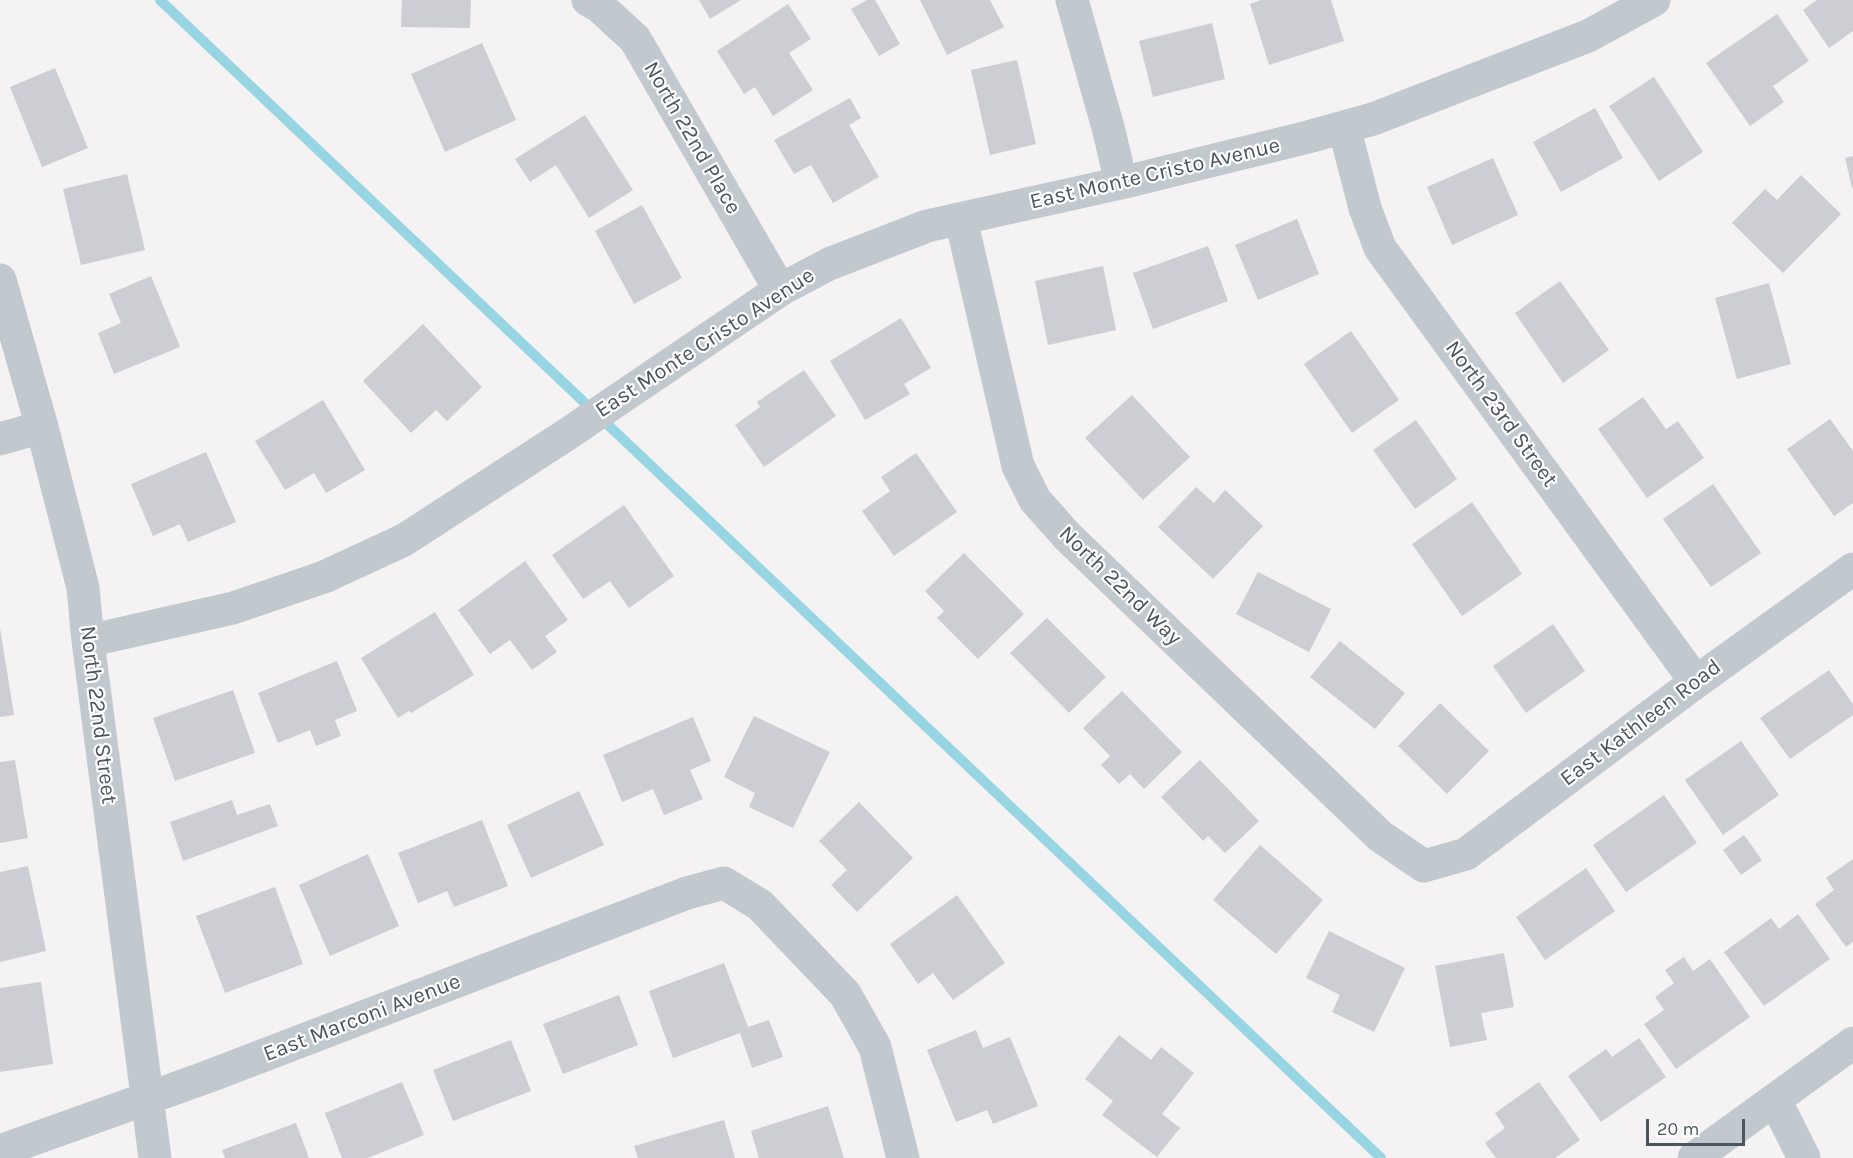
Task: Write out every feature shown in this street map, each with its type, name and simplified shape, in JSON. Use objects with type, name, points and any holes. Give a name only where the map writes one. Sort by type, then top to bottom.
[{"type":"street","name":"North 22nd Place","points":[[588,0],[599,6],[635,39],[780,290]]},
{"type":"street","points":[[1072,0],[1109,130],[1121,183]]},
{"type":"street","name":"East Monte Cristo Avenue","points":[[87,641],[234,608],[324,577],[404,540],[566,435],[780,290],[829,264],[927,226],[1121,183],[1373,119],[1588,36],[1650,1]]},
{"type":"street","name":"North 23rd Street","points":[[1344,127],[1365,208],[1380,248],[1696,682]]},
{"type":"street","name":"North 22nd Way","points":[[961,219],[1018,466],[1035,500],[1068,537],[1380,836],[1424,866]]},
{"type":"street","name":"North 22nd Street","points":[[0,280],[42,427],[83,588],[87,641],[155,1158]]},
{"type":"street","points":[[0,439],[42,427]]},
{"type":"street","name":"East Kathleen Road","points":[[1424,866],[1466,854],[1696,682],[1853,569]]},
{"type":"street","name":"East Marconi Avenue","points":[[0,1151],[147,1099],[687,893],[724,882],[760,905],[845,994],[875,1047],[903,1158]]},
{"type":"street","points":[[1694,1158],[1853,1043]]},
{"type":"street","points":[[1775,1100],[1804,1158]]},
{"type":"building","points":[[402,0],[471,0],[470,28],[401,27]]},
{"type":"building","points":[[699,0],[741,0],[710,19]]},
{"type":"building","points":[[867,0],[875,0],[900,44],[879,56],[851,9]]},
{"type":"building","points":[[920,0],[990,0],[1004,27],[947,55]]},
{"type":"building","points":[[1261,0],[1331,0],[1344,41],[1269,65],[1250,4]]},
{"type":"building","points":[[1817,0],[1853,0],[1853,31],[1829,48],[1803,10]]},
{"type":"building","points":[[788,4],[811,39],[789,53],[813,90],[773,116],[755,87],[744,94],[717,51]]},
{"type":"building","points":[[1777,14],[1809,61],[1773,86],[1784,102],[1750,126],[1706,63]]},
{"type":"building","points":[[1212,23],[1225,79],[1153,97],[1139,41]]},
{"type":"building","points":[[482,43],[516,120],[445,152],[411,74]]},
{"type":"building","points":[[1017,60],[1036,144],[990,155],[971,70]]},
{"type":"building","points":[[55,68],[88,148],[42,167],[10,87]]},
{"type":"building","points":[[1654,77],[1703,152],[1659,181],[1609,106]]},
{"type":"building","points":[[850,98],[861,118],[849,125],[879,177],[833,203],[811,165],[794,174],[774,140]]},
{"type":"building","points":[[1595,108],[1623,158],[1561,192],[1533,142]]},
{"type":"building","points":[[585,115],[633,190],[589,218],[556,165],[530,182],[515,159]]},
{"type":"building","points":[[1853,156],[1853,188],[1852,188],[1845,158]]},
{"type":"building","points":[[1493,158],[1518,215],[1452,245],[1427,187]]},
{"type":"building","points":[[127,174],[145,250],[81,265],[63,189]]},
{"type":"building","points":[[1801,175],[1841,214],[1783,273],[1732,223],[1765,189],[1777,200]]},
{"type":"building","points":[[642,205],[682,278],[634,304],[595,231]]},
{"type":"building","points":[[1297,219],[1319,274],[1258,300],[1235,245]]},
{"type":"building","points":[[1208,246],[1228,301],[1153,329],[1133,273]]},
{"type":"building","points":[[1103,266],[1116,330],[1048,345],[1035,281]]},
{"type":"building","points":[[151,276],[180,347],[114,374],[98,333],[121,323],[109,294]]},
{"type":"building","points":[[1560,281],[1609,350],[1563,383],[1515,313]]},
{"type":"building","points":[[1769,283],[1791,364],[1737,379],[1715,298]]},
{"type":"building","points":[[901,318],[931,368],[904,384],[910,394],[865,420],[830,361]]},
{"type":"building","points":[[423,324],[482,387],[447,421],[436,410],[411,433],[363,381]]},
{"type":"building","points":[[1351,331],[1399,400],[1352,433],[1304,364]]},
{"type":"building","points":[[804,370],[836,416],[764,467],[735,425],[760,407],[757,402]]},
{"type":"building","points":[[1132,395],[1190,457],[1143,500],[1085,438]]},
{"type":"building","points":[[1643,397],[1666,429],[1678,421],[1704,458],[1647,498],[1598,429]]},
{"type":"building","points":[[323,400],[365,470],[326,493],[314,473],[285,490],[255,441]]},
{"type":"building","points":[[1830,419],[1853,451],[1853,503],[1834,516],[1787,449]]},
{"type":"building","points":[[1416,420],[1457,479],[1415,509],[1373,450]]},
{"type":"building","points":[[206,452],[236,522],[188,542],[180,524],[153,536],[131,484]]},
{"type":"building","points":[[916,453],[957,512],[894,556],[862,511],[890,491],[881,477]]},
{"type":"building","points":[[1713,484],[1761,553],[1711,587],[1663,519]]},
{"type":"building","points":[[1196,487],[1214,503],[1225,490],[1263,526],[1213,579],[1158,527]]},
{"type":"building","points":[[1472,502],[1522,574],[1462,616],[1412,544]]},
{"type":"building","points":[[624,505],[674,576],[629,608],[610,581],[583,599],[552,555]]},
{"type":"building","points":[[964,553],[1024,614],[978,659],[937,618],[944,611],[925,591]]},
{"type":"building","points":[[525,561],[568,620],[545,636],[557,652],[532,670],[510,640],[490,654],[458,610]]},
{"type":"building","points":[[1258,572],[1331,609],[1309,652],[1236,614]]},
{"type":"building","points":[[435,612],[474,675],[411,713],[409,711],[398,718],[361,658]]},
{"type":"building","points":[[1047,618],[1106,677],[1069,713],[1010,653]]},
{"type":"building","points":[[1553,624],[1585,671],[1526,713],[1493,666]]},
{"type":"building","points":[[0,628],[14,715],[0,717]]},
{"type":"building","points":[[1340,641],[1405,693],[1375,729],[1310,677]]},
{"type":"building","points":[[337,661],[357,711],[335,720],[341,736],[316,746],[310,730],[278,743],[258,693]]},
{"type":"building","points":[[1829,670],[1853,704],[1853,715],[1790,759],[1760,718]]},
{"type":"building","points":[[233,690],[255,753],[175,781],[153,718]]},
{"type":"building","points":[[1122,691],[1182,752],[1144,789],[1130,774],[1119,784],[1101,765],[1110,756],[1083,728]]},
{"type":"building","points":[[1440,703],[1489,751],[1447,794],[1398,746]]},
{"type":"building","points":[[754,716],[830,752],[793,828],[749,807],[755,793],[724,777]]},
{"type":"building","points":[[693,717],[711,761],[690,770],[703,799],[664,815],[653,789],[622,802],[603,755]]},
{"type":"building","points":[[1741,741],[1779,795],[1723,835],[1685,780]]},
{"type":"building","points":[[15,760],[28,838],[0,843],[0,762]]},
{"type":"building","points":[[1200,760],[1259,821],[1225,853],[1208,836],[1203,841],[1161,797]]},
{"type":"building","points":[[579,791],[604,845],[531,878],[507,825]]},
{"type":"building","points":[[1664,795],[1697,843],[1626,892],[1593,845]]},
{"type":"building","points":[[232,800],[237,815],[270,804],[278,826],[183,861],[170,822]]},
{"type":"building","points":[[859,802],[913,858],[857,912],[831,885],[847,870],[819,841]]},
{"type":"building","points":[[482,820],[508,886],[454,907],[447,891],[418,903],[398,853]]},
{"type":"building","points":[[1744,835],[1762,860],[1741,875],[1723,850]]},
{"type":"building","points":[[1260,845],[1323,900],[1276,954],[1213,900]]},
{"type":"building","points":[[368,854],[399,926],[330,956],[299,885]]},
{"type":"building","points":[[1853,859],[1853,942],[1846,947],[1815,904],[1834,890],[1826,878]]},
{"type":"building","points":[[28,866],[46,951],[0,962],[0,872]]},
{"type":"building","points":[[1586,868],[1615,911],[1545,960],[1516,917]]},
{"type":"building","points":[[275,887],[303,964],[225,993],[196,916]]},
{"type":"building","points":[[957,895],[1005,963],[953,1000],[933,973],[918,984],[890,944]]},
{"type":"building","points":[[1798,914],[1830,959],[1764,1006],[1724,952],[1771,918],[1779,929]]},
{"type":"building","points":[[1329,931],[1405,968],[1374,1032],[1332,1012],[1340,995],[1306,978]]},
{"type":"building","points":[[1504,953],[1514,1007],[1481,1013],[1487,1040],[1450,1047],[1435,966]]},
{"type":"building","points":[[1684,957],[1693,971],[1710,959],[1750,1017],[1676,1069],[1644,1024],[1664,1010],[1655,997],[1674,983],[1665,970]]},
{"type":"building","points":[[724,963],[748,1027],[769,1020],[783,1057],[752,1068],[740,1033],[673,1058],[649,991]]},
{"type":"building","points":[[41,982],[53,1064],[0,1072],[0,988]]},
{"type":"building","points":[[619,995],[638,1045],[563,1074],[543,1024]]},
{"type":"building","points":[[976,1030],[983,1048],[1010,1037],[1038,1106],[993,1124],[987,1110],[956,1122],[927,1050]]},
{"type":"building","points":[[1119,1035],[1151,1060],[1161,1047],[1194,1073],[1162,1114],[1180,1128],[1157,1157],[1102,1115],[1113,1101],[1085,1079]]},
{"type":"building","points":[[1639,1038],[1666,1077],[1601,1122],[1568,1076],[1606,1049],[1612,1057]]},
{"type":"building","points":[[511,1040],[531,1091],[453,1121],[433,1070]]},
{"type":"building","points":[[402,1082],[424,1135],[368,1158],[342,1158],[325,1113]]},
{"type":"building","points":[[1539,1082],[1580,1140],[1555,1158],[1496,1158],[1485,1143],[1505,1128],[1495,1113]]},
{"type":"building","points":[[828,1106],[844,1158],[759,1158],[751,1131]]},
{"type":"building","points":[[724,1120],[735,1158],[638,1158],[634,1146]]},
{"type":"building","points":[[296,1123],[309,1158],[225,1158],[222,1150]]},
{"type":"waterway","points":[[160,0],[1381,1158]]}]
